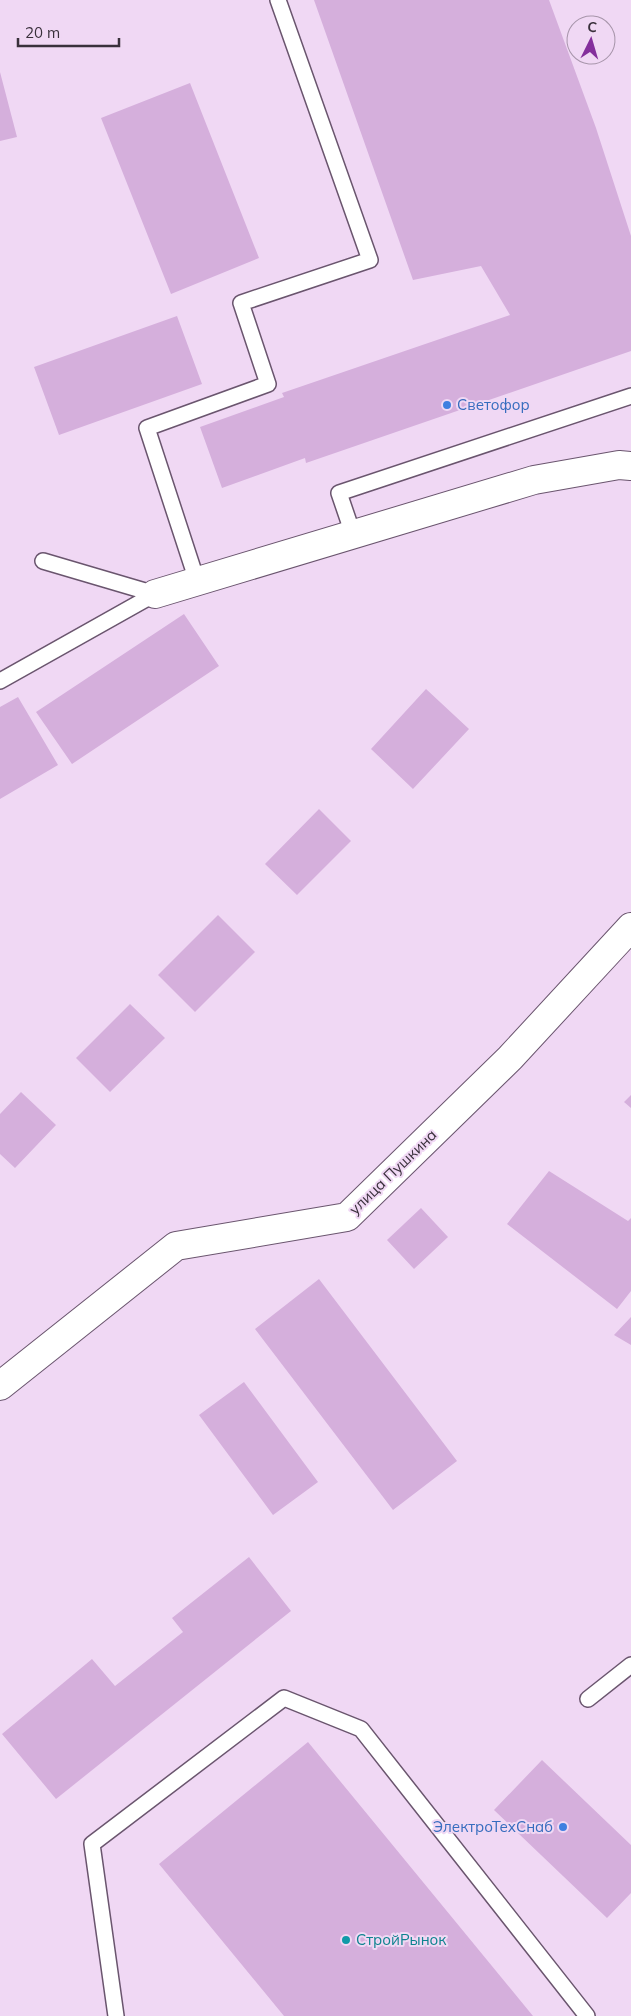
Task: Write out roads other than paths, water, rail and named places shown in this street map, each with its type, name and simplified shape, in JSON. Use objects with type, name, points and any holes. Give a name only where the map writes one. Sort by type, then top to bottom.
[{"type":"street","points":[[155,594],[534,480],[619,465],[631,466]]},
{"type":"street","name":"улица Пушкина","points":[[0,1386],[176,1246],[347,1217],[510,1058],[631,927]]},
{"type":"lane","points":[[197,581],[148,428],[268,384],[241,303],[370,260],[278,0]]},
{"type":"lane","points":[[353,534],[338,493],[631,396]]},
{"type":"lane","points":[[43,561],[155,594]]},
{"type":"lane","points":[[0,681],[155,594]]},
{"type":"lane","points":[[588,1699],[631,1665]]},
{"type":"lane","points":[[116,2016],[92,1844],[284,1698],[361,1729],[587,2016]]},
{"type":"place","name":"Светофор","points":[[447,405]]},
{"type":"place","name":"ЭлектроТехСнаб","points":[[563,1827]]},
{"type":"place","name":"СтройРынок","points":[[346,1940]]}]
